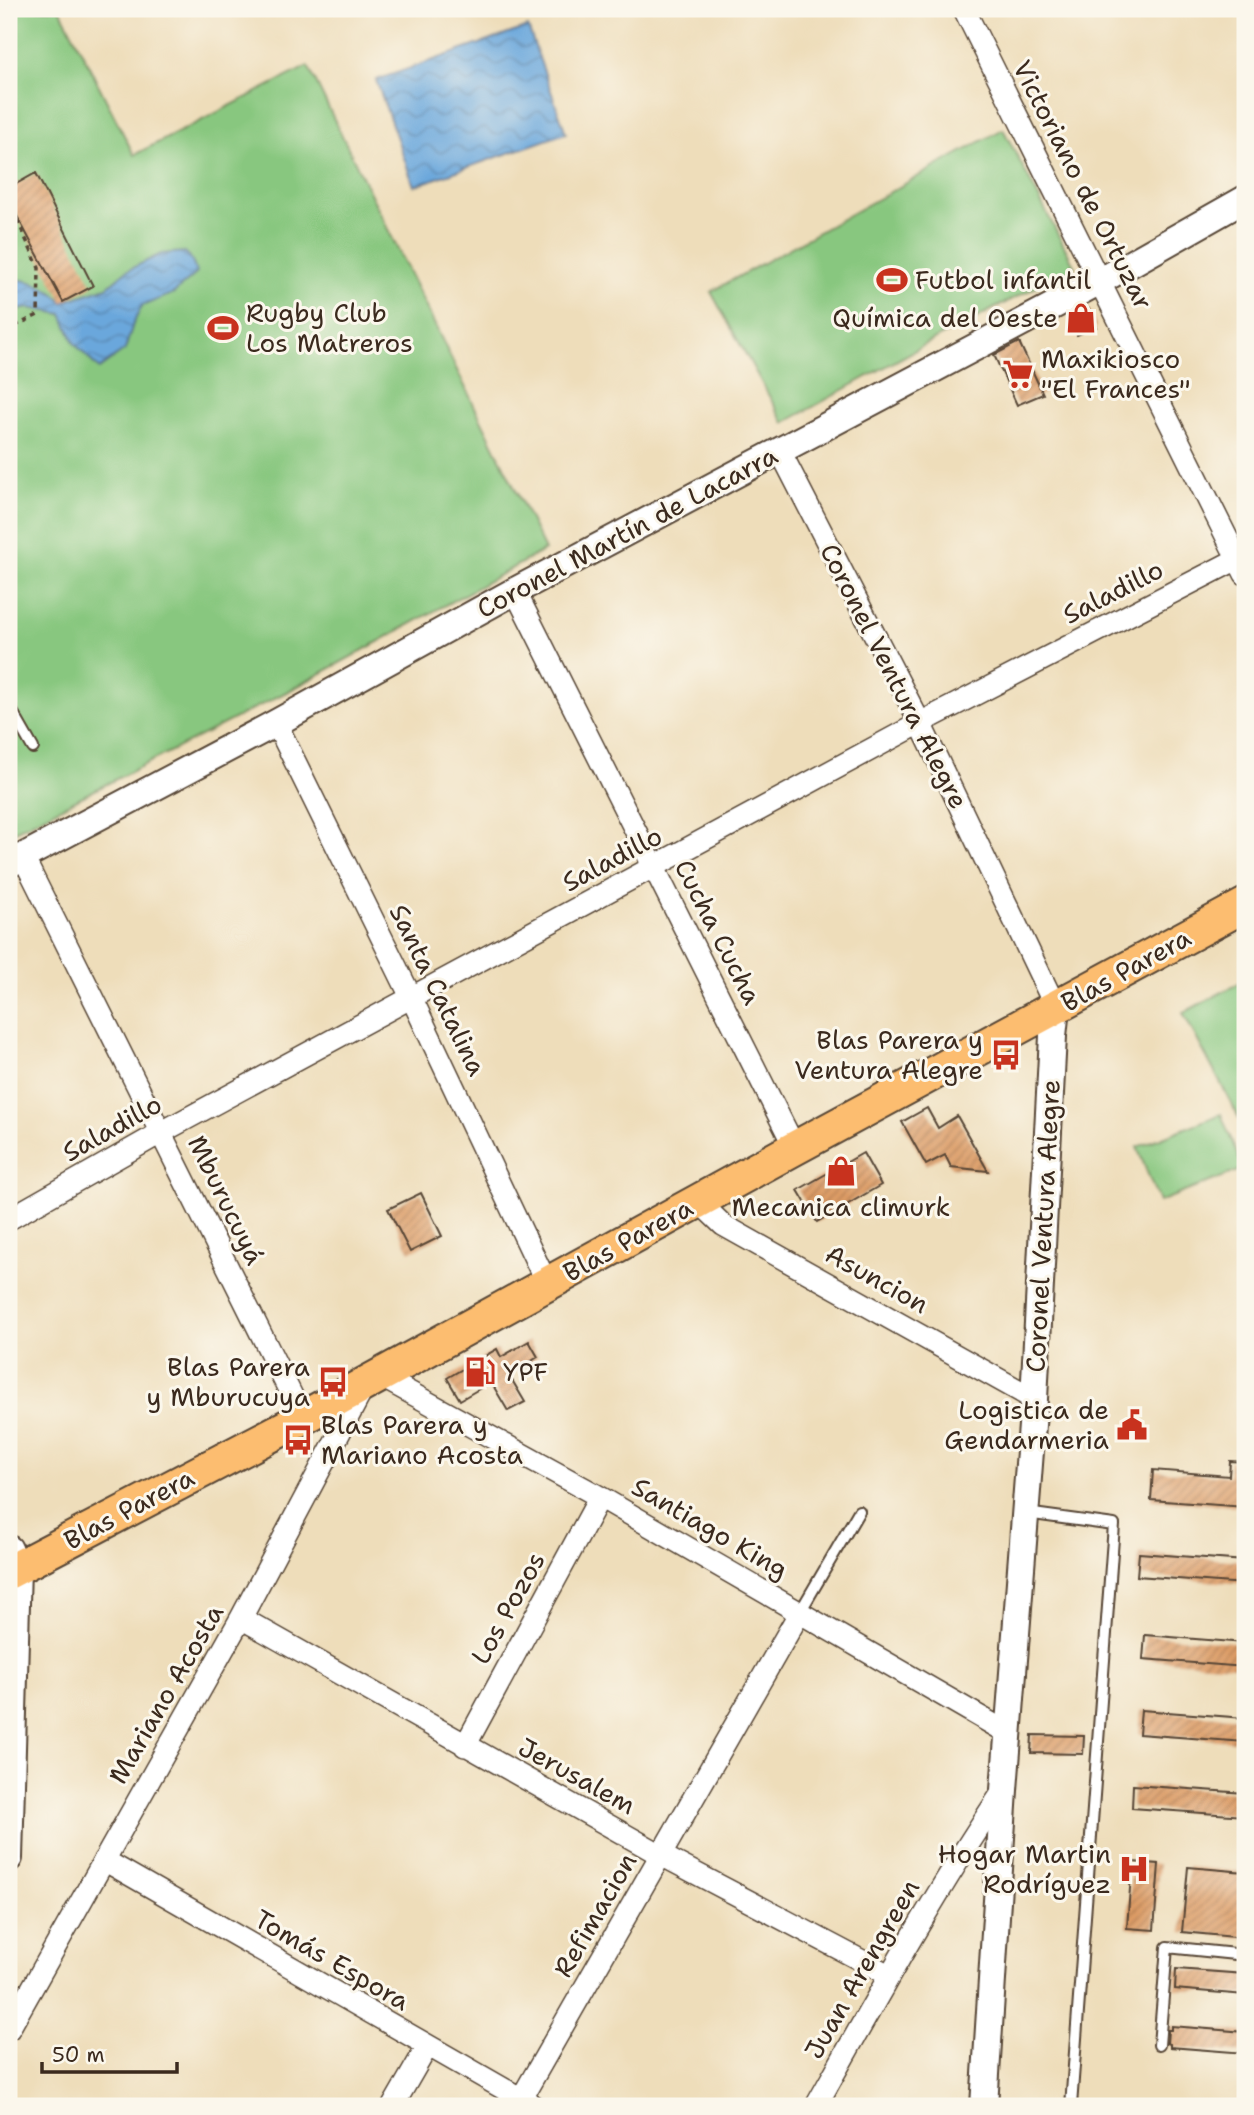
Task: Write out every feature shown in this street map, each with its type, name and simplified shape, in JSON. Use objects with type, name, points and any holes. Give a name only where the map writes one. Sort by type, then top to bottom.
[{"type":"main road","name":"Blas Parera","points":[[12,1563],[303,1418],[794,1148],[1245,905]]},
{"type":"street","name":"Victoriano de Ortuzar","points":[[964,9],[1243,563]]},
{"type":"street","name":"Coronel Martín de Lacarra","points":[[16,860],[276,723],[515,591],[1100,281],[1245,199]]},
{"type":"street","name":"Coronel Ventura Alegre","points":[[780,451],[920,723],[1056,1008],[1034,1399],[1008,1733],[984,2106]]},
{"type":"street","name":"Saladillo","points":[[9,1219],[162,1132],[920,723],[1243,563]]},
{"type":"street","name":"Cucha Cucha","points":[[515,591],[794,1148]]},
{"type":"street","name":"Santa Catalina","points":[[276,723],[412,999],[547,1284]]},
{"type":"street","name":"Mburucuyá","points":[[16,860],[162,1132],[303,1418]]},
{"type":"street","name":"Asuncion","points":[[698,1201],[723,1225],[1034,1399]]},
{"type":"street","name":"Santiago King","points":[[373,1380],[600,1497],[1008,1733]]},
{"type":"street","name":"Mariano Acosta","points":[[9,2029],[373,1380]]},
{"type":"street","name":"Los Pozos","points":[[465,1746],[600,1497]]},
{"type":"street","points":[[9,1858],[12,1563]]},
{"type":"street","name":"Refimacion","points":[[527,2103],[661,1855],[800,1612]]},
{"type":"street","name":"Jerusalem","points":[[241,1618],[661,1855],[889,1975]]},
{"type":"street","name":"Juan Arengreen","points":[[816,2106],[889,1975],[971,1839],[1004,1790]]},
{"type":"street","name":"Tomás Espora","points":[[104,1860],[527,2103]]},
{"type":"street","points":[[393,2106],[427,2047]]},
{"type":"lane","points":[[9,706],[33,748]]},
{"type":"lane","points":[[800,1612],[859,1511]]},
{"type":"lane","points":[[1025,1513],[1114,1525],[1071,2106]]},
{"type":"lane","points":[[1159,2045],[1167,1947],[1245,1955]]},
{"type":"path","points":[[9,202],[39,268],[38,315],[9,329]]},
{"type":"green space","name":"Rugby Club Los Matreros","points":[[22,9],[60,9],[134,155],[308,66],[545,550],[298,686],[9,834],[9,16]]},
{"type":"green space","name":"Futbol infantil","points":[[1003,129],[1075,267],[941,336],[784,423],[711,292]]},
{"type":"green space","points":[[1245,980],[1245,1129],[1183,1013]]},
{"type":"green space","points":[[1221,1114],[1243,1169],[1159,1202],[1137,1147]]},
{"type":"water","points":[[528,27],[566,133],[414,186],[376,80]]},
{"type":"water","points":[[185,252],[197,273],[174,293],[142,306],[125,350],[99,369],[74,343],[62,314],[29,308],[9,312],[9,279],[39,285],[63,302],[107,287],[126,271],[161,254]]},
{"type":"building","points":[[36,173],[93,286],[63,302],[9,201],[9,188]]},
{"type":"building","name":"Química del Oeste","points":[[1084,307],[1089,309],[1096,327],[1077,335],[1069,315]]},
{"type":"building","name":"Maxikiosco \"El Frances\"","points":[[1019,342],[1043,394],[1017,405],[994,355]]},
{"type":"building","points":[[927,1108],[938,1128],[957,1116],[988,1171],[951,1167],[945,1155],[926,1165],[902,1122]]},
{"type":"building","points":[[863,1153],[881,1185],[817,1222],[798,1190]]},
{"type":"building","points":[[421,1193],[442,1236],[410,1252],[388,1209]]},
{"type":"building","points":[[529,1341],[538,1357],[509,1375],[525,1402],[508,1411],[491,1382],[460,1400],[447,1378],[497,1349],[501,1357]]},
{"type":"building","points":[[1230,1461],[1245,1462],[1245,1507],[1151,1500],[1153,1470],[1229,1476]]},
{"type":"building","points":[[1139,1553],[1245,1561],[1245,1584],[1137,1576]]},
{"type":"building","points":[[1145,1635],[1245,1643],[1245,1667],[1143,1659]]},
{"type":"building","points":[[1141,1710],[1245,1718],[1245,1742],[1139,1734]]},
{"type":"building","points":[[1032,1735],[1084,1736],[1083,1754],[1031,1753]]},
{"type":"building","points":[[1133,1785],[1245,1793],[1245,1816],[1132,1808]]},
{"type":"building","points":[[1132,1862],[1159,1864],[1154,1930],[1127,1928]]},
{"type":"building","points":[[1188,1867],[1245,1872],[1245,1938],[1182,1932]]},
{"type":"building","points":[[1176,1969],[1245,1974],[1245,1995],[1175,1989]]},
{"type":"building","points":[[1171,2026],[1245,2032],[1245,2053],[1170,2047],[1167,2043]]},
{"type":"place","name":"Futbol infantil","points":[[892,280]]},
{"type":"place","name":"Química del Oeste","points":[[1081,318]]},
{"type":"place","name":"Rugby Club Los Matreros","points":[[223,328]]},
{"type":"place","name":"Maxikiosco \"El Frances\"","points":[[1018,374]]},
{"type":"place","name":"Blas Parera y Ventura Alegre","points":[[1006,1055]]},
{"type":"place","name":"Mecanica climurk","points":[[841,1171]]},
{"type":"place","name":"YPF","points":[[480,1372]]},
{"type":"place","name":"Blas Parera y Mburucuya","points":[[333,1382]]},
{"type":"place","name":"Logistica de Gendarmeria","points":[[1132,1425]]},
{"type":"place","name":"Blas Parera y Mariano Acosta","points":[[298,1440]]},
{"type":"place","name":"Hogar Martin Rodríguez","points":[[1134,1869]]}]
